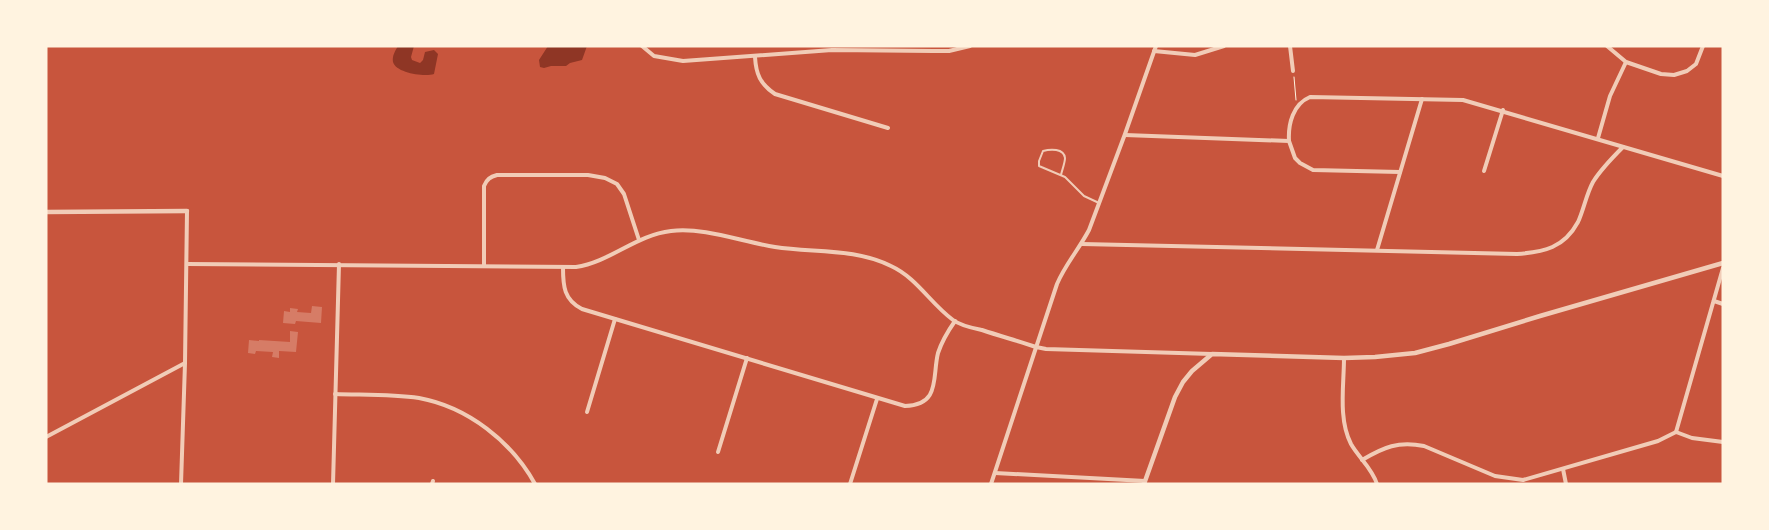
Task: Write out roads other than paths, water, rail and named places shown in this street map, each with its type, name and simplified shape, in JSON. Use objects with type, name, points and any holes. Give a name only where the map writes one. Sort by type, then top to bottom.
[{"type":"street","points":[[642,46],[654,56],[683,61],[832,50],[950,51],[970,46]]},
{"type":"street","points":[[991,484],[1056,284],[1082,244],[1125,135],[1155,49],[1196,55],[1224,46]]},
{"type":"street","points":[[1290,46],[1293,71]]},
{"type":"street","points":[[1607,46],[1626,62],[1661,74],[1680,74],[1687,71],[1696,64],[1702,46]]},
{"type":"street","points":[[755,57],[756,69],[761,82],[775,94],[888,128]]},
{"type":"street","points":[[1598,138],[1610,96],[1626,62]]},
{"type":"street","points":[[1400,172],[1313,170],[1300,163],[1295,158],[1289,141],[1290,123],[1298,107],[1303,100],[1310,97],[1463,100],[1503,110],[1723,176]]},
{"type":"street","points":[[1377,250],[1422,99]]},
{"type":"street","points":[[1484,171],[1503,110]]},
{"type":"street","points":[[1125,135],[1289,141]]},
{"type":"street","points":[[1082,244],[1517,254],[1544,251],[1561,244],[1573,230],[1597,175],[1623,147]]},
{"type":"street","points":[[484,266],[484,186],[486,180],[497,175],[588,174],[611,180],[617,184],[624,194],[640,240]]},
{"type":"street","points":[[46,212],[187,211],[181,484]]},
{"type":"street","points":[[186,264],[339,264],[563,268],[583,266],[602,260],[640,240],[663,232],[694,231],[777,248],[874,258],[910,277],[955,321],[1046,349],[1344,358],[1396,356],[1423,351],[1723,263]]},
{"type":"street","points":[[333,484],[339,264]]},
{"type":"street","points":[[563,268],[564,288],[566,294],[575,305],[615,319],[905,406],[917,405],[926,400],[933,390],[940,346],[955,321]]},
{"type":"street","points":[[1676,432],[1723,268]]},
{"type":"street","points":[[1714,301],[1723,304]]},
{"type":"street","points":[[587,412],[615,319]]},
{"type":"street","points":[[995,473],[1144,482],[1175,397],[1183,382],[1192,371],[1212,354]]},
{"type":"street","points":[[718,452],[747,358]]},
{"type":"street","points":[[1344,358],[1345,427],[1352,445],[1371,471],[1377,484]]},
{"type":"street","points":[[46,437],[185,363]]},
{"type":"street","points":[[335,394],[407,397],[421,399],[449,408],[476,422],[504,442],[536,484]]},
{"type":"street","points":[[850,484],[877,399]]},
{"type":"street","points":[[1362,460],[1380,450],[1403,444],[1424,446],[1504,478],[1523,480],[1658,441],[1676,432],[1692,438],[1723,442]]},
{"type":"street","points":[[1563,469],[1566,484]]},
{"type":"lane","points":[[1061,175],[1064,155],[1051,148],[1044,150],[1039,166],[1061,175],[1065,176],[1084,196],[1099,203]]}]
